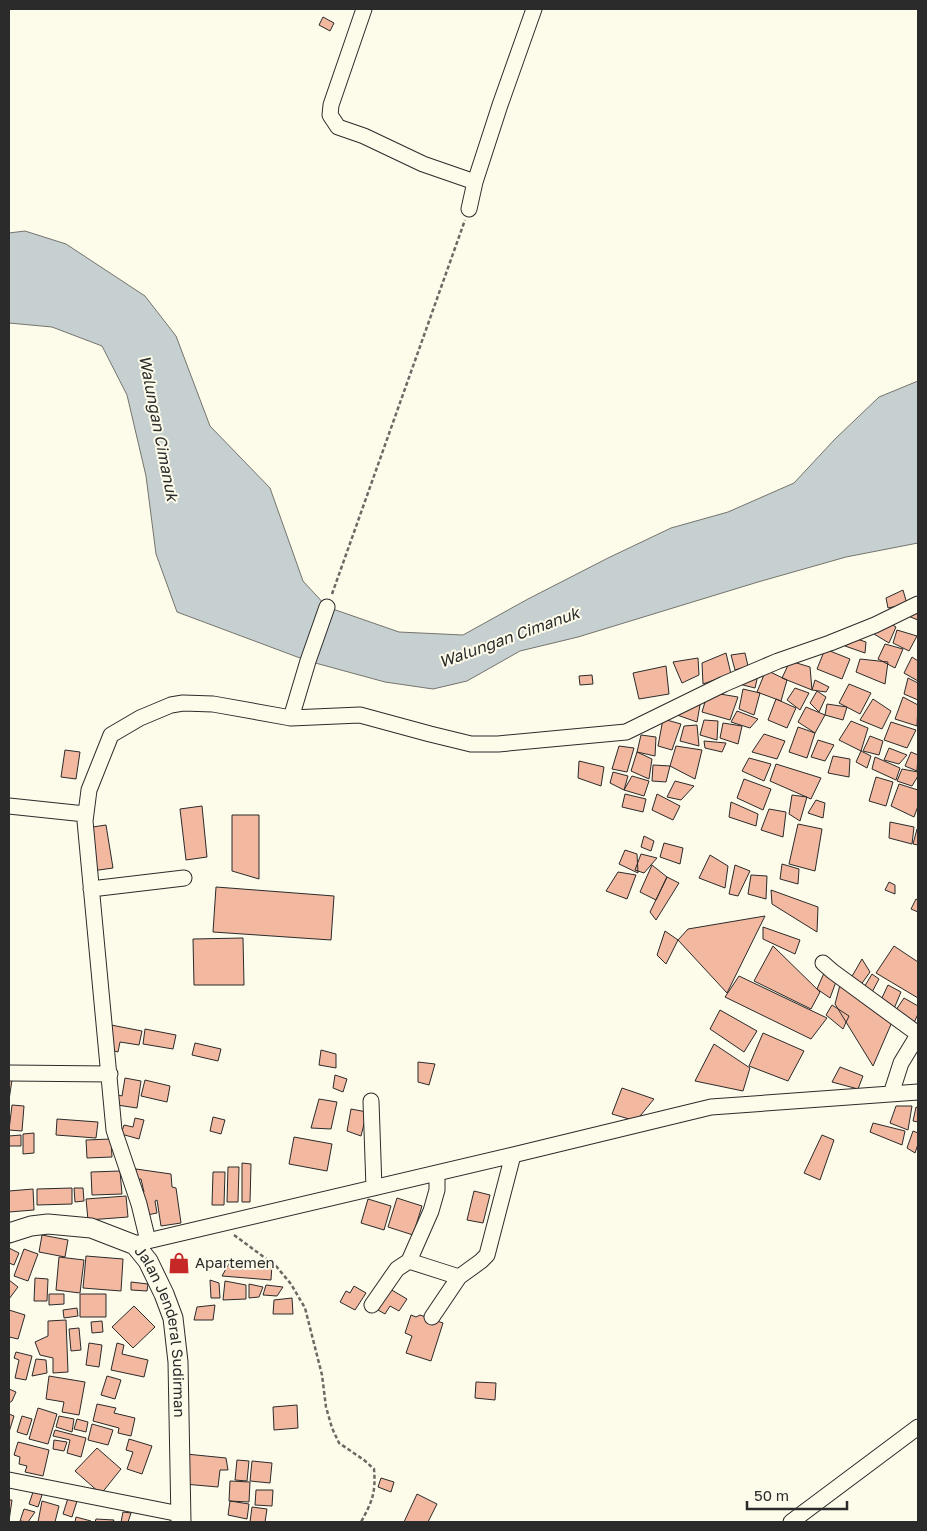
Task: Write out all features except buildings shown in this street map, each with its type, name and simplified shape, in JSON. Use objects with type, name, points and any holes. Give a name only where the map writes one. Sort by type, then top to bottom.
[{"type":"main road","name":"Jalan Jenderal Sudirman","points":[[9,1233],[31,1226],[48,1224],[77,1225],[142,1243],[173,1318],[178,1362],[180,1518]]},
{"type":"street","points":[[364,9],[331,106],[330,116],[338,126],[423,164],[475,182]]},
{"type":"street","points":[[469,209],[475,182],[500,105],[534,9]]},
{"type":"street","points":[[918,604],[839,640],[778,661],[724,684],[626,732],[498,744],[471,744],[360,715],[291,718],[213,704],[171,705],[140,718],[111,736],[94,776],[85,814],[114,1130],[139,1204],[142,1243],[711,1107],[918,1092]]},
{"type":"street","points":[[291,718],[327,607]]},
{"type":"street","points":[[9,806],[85,814]]},
{"type":"street","points":[[92,890],[184,878]]},
{"type":"street","points":[[823,963],[832,972],[918,1034],[905,1055],[891,1094]]},
{"type":"street","points":[[9,1073],[110,1074]]},
{"type":"street","points":[[371,1101],[374,1188]]},
{"type":"street","points":[[432,1317],[459,1277],[481,1262],[487,1255],[513,1155]]},
{"type":"street","points":[[372,1305],[398,1269],[409,1261],[431,1211],[437,1190],[436,1174]]},
{"type":"street","points":[[409,1261],[459,1277]]},
{"type":"street","points":[[791,1522],[918,1427]]},
{"type":"street","points":[[9,1480],[180,1518]]},
{"type":"path","points":[[327,607],[469,209]]},
{"type":"path","points":[[223,1224],[236,1237],[276,1266],[291,1284],[305,1308],[322,1375],[326,1407],[332,1428],[339,1443],[374,1469],[375,1487],[370,1505],[361,1522]]},
{"type":"water","name":"Walungan Cimanuk","points":[[25,231],[66,244],[145,296],[176,336],[210,426],[270,488],[303,581],[327,607],[399,632],[463,635],[528,599],[671,528],[728,512],[794,483],[835,439],[879,397],[918,381],[918,543],[846,557],[578,637],[520,651],[467,681],[433,689],[385,682],[308,661],[177,612],[156,554],[146,476],[127,395],[102,346],[52,327],[9,323],[9,233]]},
{"type":"place","name":"Apartemen","points":[[179,1263]]}]
